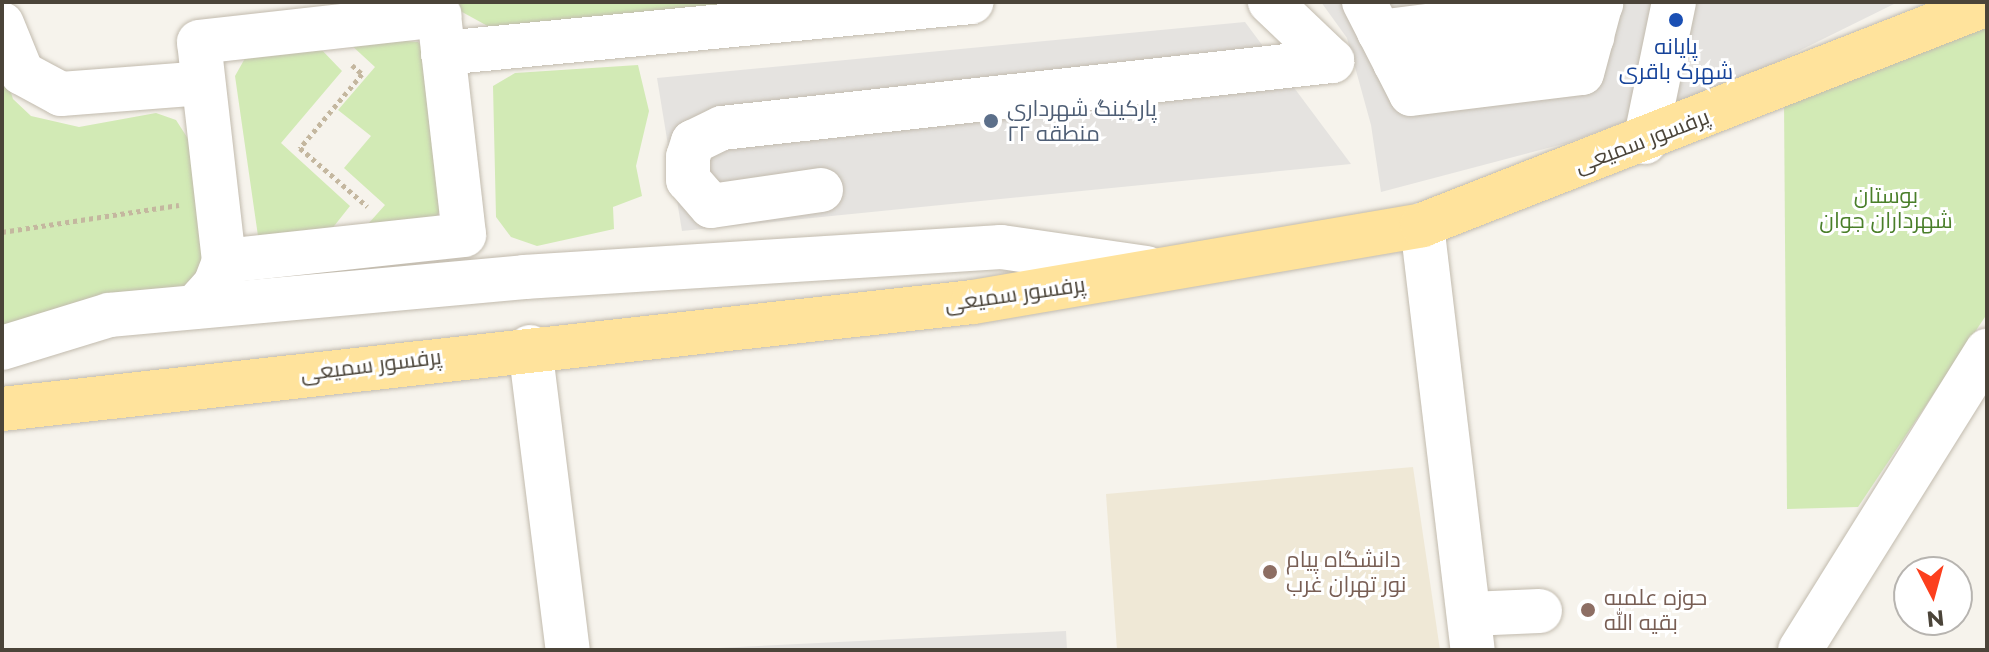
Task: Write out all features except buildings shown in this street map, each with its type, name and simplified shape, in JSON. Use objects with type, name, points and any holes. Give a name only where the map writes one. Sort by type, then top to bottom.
[{"type":"main road","name":"پرفسور سمیعی","points":[[2,409],[530,347],[973,302],[1168,272],[1422,225],[1645,142],[1987,4]]},
{"type":"street","points":[[443,53],[972,2]]},
{"type":"street","points":[[821,190],[711,206],[688,180],[688,157],[693,142],[722,128],[1332,61],[1270,2]]},
{"type":"street","points":[[1645,142],[1674,2]]},
{"type":"street","points":[[1598,14],[1582,73],[1411,94],[1380,32],[1598,14]]},
{"type":"street","points":[[195,307],[215,285],[224,261],[199,42],[439,15],[464,235],[482,258],[524,277]]},
{"type":"street","points":[[3,23],[22,73],[61,94],[203,83]]},
{"type":"street","points":[[1422,225],[1471,632],[1540,611]]},
{"type":"street","points":[[224,261],[464,235]]},
{"type":"street","points":[[2,348],[109,315],[524,277],[1001,247],[1168,272]]},
{"type":"street","points":[[530,347],[568,650]]},
{"type":"street","points":[[1800,650],[1987,351]]},
{"type":"path","points":[[330,26],[332,45],[362,74],[300,148],[369,208],[349,238],[350,249]]},
{"type":"path","points":[[2,232],[217,200]]},
{"type":"shaded area","points":[[1321,2],[1898,2],[1744,78],[1567,143],[1381,192],[1371,125],[1347,38]]},
{"type":"shaded area","name":"پارکینگ شهرداری منطقه ۲۲","points":[[1245,22],[1351,164],[682,231],[657,78]]},
{"type":"shaded area","name":"دانشگاه پیام نور تهران غرب","points":[[1413,467],[1440,650],[1117,650],[1106,494]]},
{"type":"shaded area","points":[[1066,631],[1067,650],[677,650]]},
{"type":"green space","points":[[444,2],[826,2],[493,29]]},
{"type":"green space","name":"بوستان شهرداران جوان","points":[[1987,8],[1987,314],[1858,507],[1787,509],[1784,101]]},
{"type":"green space","points":[[418,42],[430,54],[440,210],[434,223],[360,233],[385,205],[344,168],[371,136],[338,110],[375,67],[349,43]]},
{"type":"green space","points":[[318,46],[342,71],[281,143],[350,206],[323,240],[259,243],[235,76],[248,53]]},
{"type":"green space","points":[[638,65],[649,111],[636,166],[642,196],[613,207],[614,229],[537,246],[511,237],[496,217],[493,86],[515,73]]},
{"type":"green space","points":[[7,80],[13,99],[31,116],[79,127],[156,113],[176,120],[194,148],[208,252],[198,284],[2,332],[2,81]]},
{"type":"place","name":"پایانه شهرک باقری","points":[[1676,20]]},
{"type":"place","name":"پارکینگ شهرداری منطقه ۲۲","points":[[991,121]]},
{"type":"place","name":"دانشگاه پیام نور تهران غرب","points":[[1270,572]]},
{"type":"place","name":"حوزه علمیه بقیه الله","points":[[1588,610]]}]
